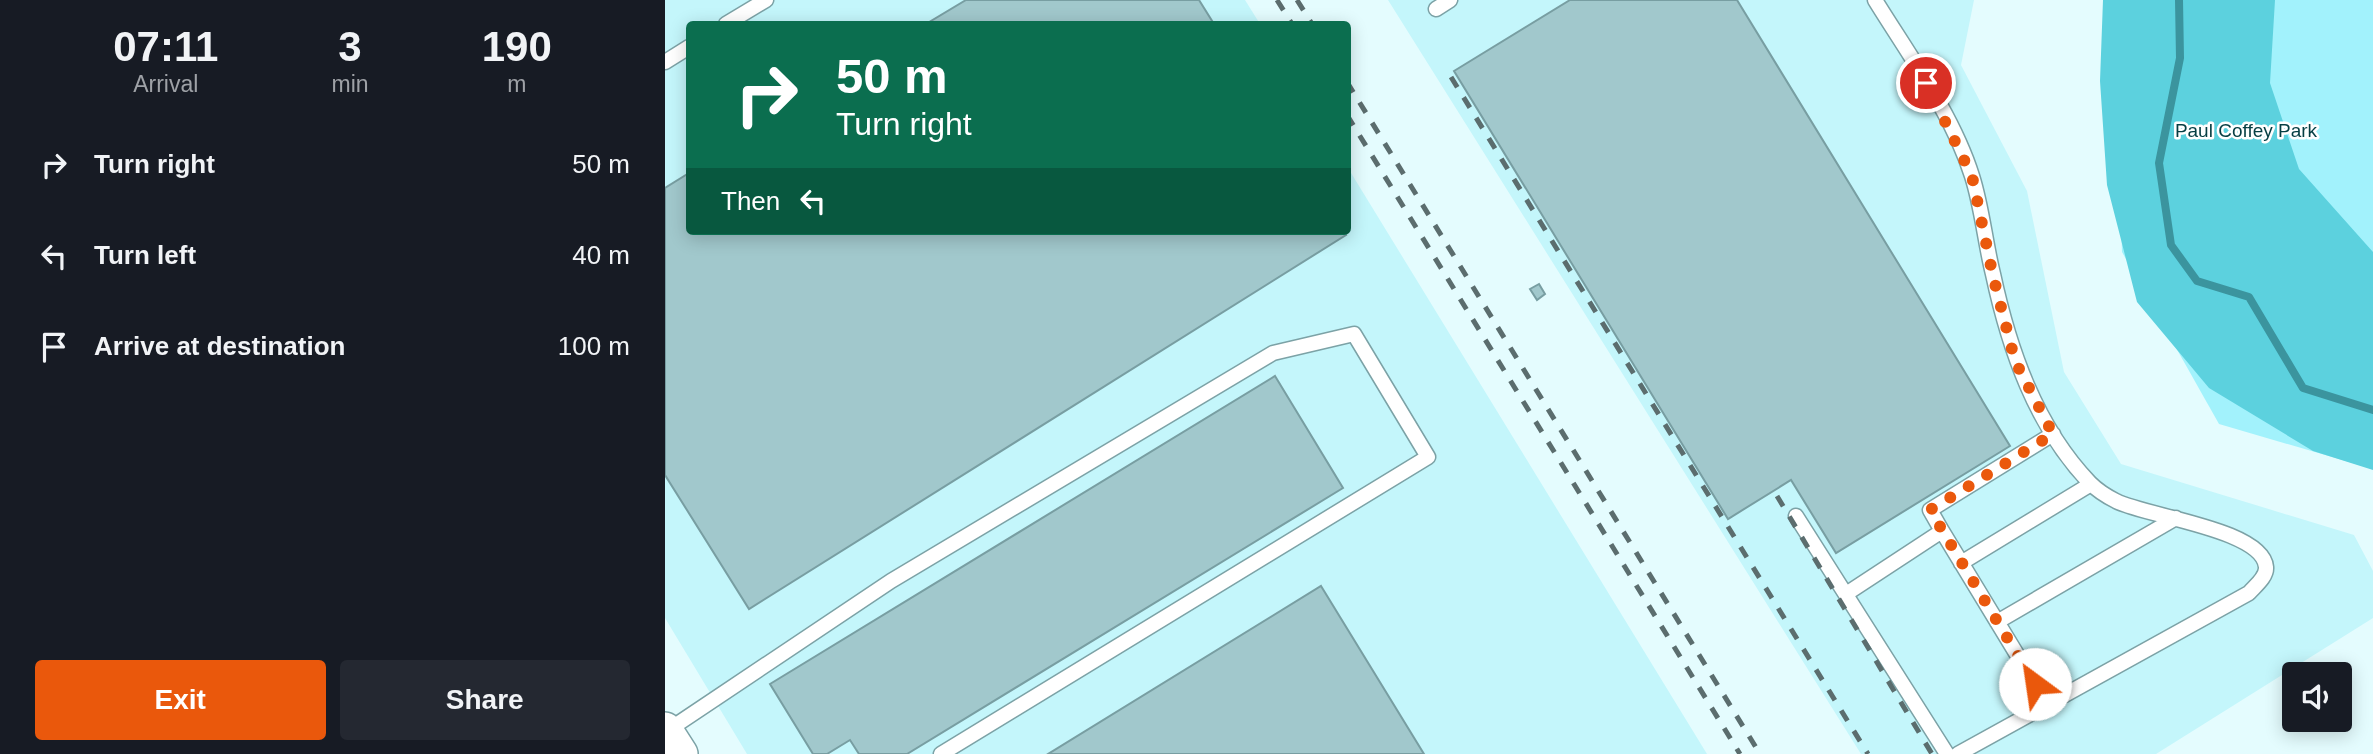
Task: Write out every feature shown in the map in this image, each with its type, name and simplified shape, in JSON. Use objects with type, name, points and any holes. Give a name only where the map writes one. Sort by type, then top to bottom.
[{"type":"lane","points":[[731,21],[766,0]]},
{"type":"lane","points":[[1436,9],[1450,0]]},
{"type":"lane","points":[[1875,0],[1939,104],[1972,176],[1993,276],[2015,361],[2053,434],[2091,484],[2117,502],[2176,518],[2250,546],[2260,553],[2266,565],[2265,574],[2249,593],[1958,754]]},
{"type":"lane","points":[[665,62],[686,49]]},
{"type":"lane","points":[[671,738],[891,581],[1273,353],[1354,334],[1428,457],[941,754]]},
{"type":"lane","points":[[2047,705],[1930,510],[2053,434]]},
{"type":"lane","points":[[1961,563],[2091,484]]},
{"type":"lane","points":[[1796,516],[1947,754]]},
{"type":"lane","points":[[1997,622],[2176,518]]},
{"type":"lane","points":[[1846,594],[1942,531]]},
{"type":"shaded area","points":[[665,0],[1245,0],[1258,21],[686,21],[686,235],[1351,235],[1351,173],[1707,754],[747,754],[665,618]]},
{"type":"shaded area","points":[[1388,0],[1974,0],[1961,65],[2027,191],[2064,372],[2121,464],[2354,535],[2373,571],[2373,618],[2303,662],[2282,662],[2282,675],[2156,754],[1861,754]]},
{"type":"green space","name":"Paul Coffey Park","points":[[2103,0],[2275,0],[2270,83],[2299,169],[2373,252],[2373,470],[2313,451],[2209,388],[2137,302],[2107,185],[2100,81]]},
{"type":"green space","name":"Paul Coffey Park","points":[[2120,0],[2373,0],[2373,469],[2219,424],[2122,252],[2115,38]]},
{"type":"building","points":[[966,0],[1199,0],[1212,21],[931,21]]},
{"type":"building","points":[[1570,0],[1737,0],[2010,446],[1836,553],[1791,480],[1728,519],[1454,71]]},
{"type":"building","points":[[686,175],[686,235],[1346,235],[749,609],[665,475],[665,188]]},
{"type":"building","points":[[1539,284],[1545,294],[1537,300],[1530,289]]},
{"type":"building","points":[[1275,376],[1343,488],[907,754],[859,754],[850,740],[827,754],[813,754],[770,684]]},
{"type":"building","points":[[1321,586],[1424,754],[1048,754]]},
{"type":"waterway","points":[[2179,0],[2180,58],[2159,163],[2171,245],[2197,281],[2249,297],[2303,388],[2373,410]]},
{"type":"railway","points":[[1277,0],[1290,21]]},
{"type":"railway","points":[[1297,0],[1310,21]]},
{"type":"railway","points":[[1451,77],[1868,754]]},
{"type":"railway","points":[[1351,89],[1760,754]]},
{"type":"railway","points":[[1351,122],[1740,754]]},
{"type":"railway","points":[[1777,496],[1932,754]]},
{"type":"route","points":[[1926,83],[1939,104],[1972,176],[1993,276],[2015,361],[2053,434],[1930,510],[2035,684]]}]
